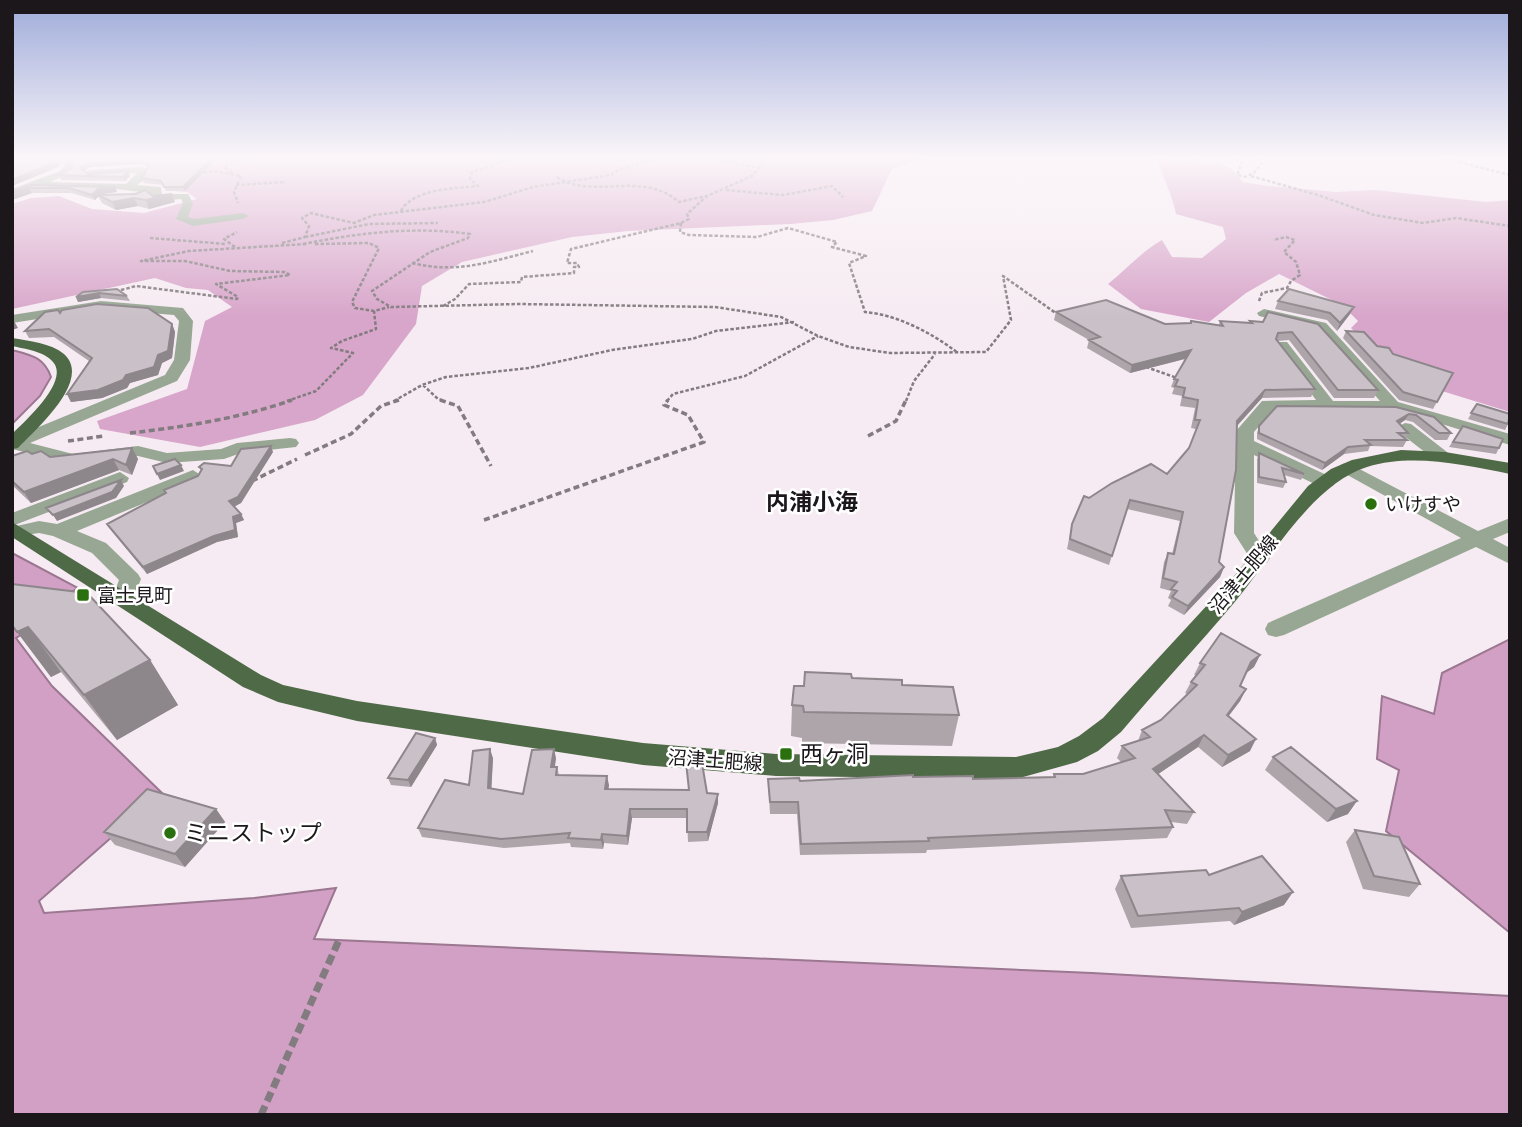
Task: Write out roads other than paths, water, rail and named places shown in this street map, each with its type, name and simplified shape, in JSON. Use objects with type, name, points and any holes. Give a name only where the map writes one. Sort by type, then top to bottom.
[{"type":"main road","points":[[12,342],[46,349],[57,356],[66,368],[67,378],[59,392],[13,444]]},
{"type":"main road","name":"沼津土肥線","points":[[14,527],[251,681],[278,693],[357,710],[643,754],[776,765],[1016,768],[1055,760],[1084,748],[1112,725],[1260,558],[1302,506],[1326,482],[1348,468],[1392,457],[1441,456],[1510,469]]},
{"type":"street","points":[[185,211],[182,219],[193,223],[243,216]]},
{"type":"street","points":[[12,319],[101,305],[178,311],[186,321],[182,360],[171,378],[13,444]]},
{"type":"street","points":[[1264,313],[1321,326],[1393,406]]},
{"type":"street","points":[[1282,345],[1328,405]]},
{"type":"street","points":[[1260,558],[1244,533],[1245,431],[1268,405],[1393,406],[1412,409],[1510,440]]},
{"type":"street","points":[[1405,428],[1441,456]]},
{"type":"street","points":[[13,444],[73,459],[138,451],[167,458],[224,454],[236,448],[290,443]]},
{"type":"street","points":[[1245,444],[1326,482]]},
{"type":"street","points":[[1348,468],[1510,557]]},
{"type":"street","points":[[59,531],[193,477]]},
{"type":"street","points":[[14,527],[120,478]]},
{"type":"street","points":[[1276,629],[1510,524]]},
{"type":"street","points":[[14,527],[39,527],[59,531],[99,548],[130,579],[123,599]]},
{"type":"place","name":"いけすや","points":[[1371,504]]},
{"type":"place","name":"富士見町","points":[[83,595]]},
{"type":"place","name":"西ヶ洞","points":[[786,754]]},
{"type":"place","name":"ミニストップ","points":[[170,833]]},
{"type":"district","name":"内浦小海","points":[[812,502]]}]
